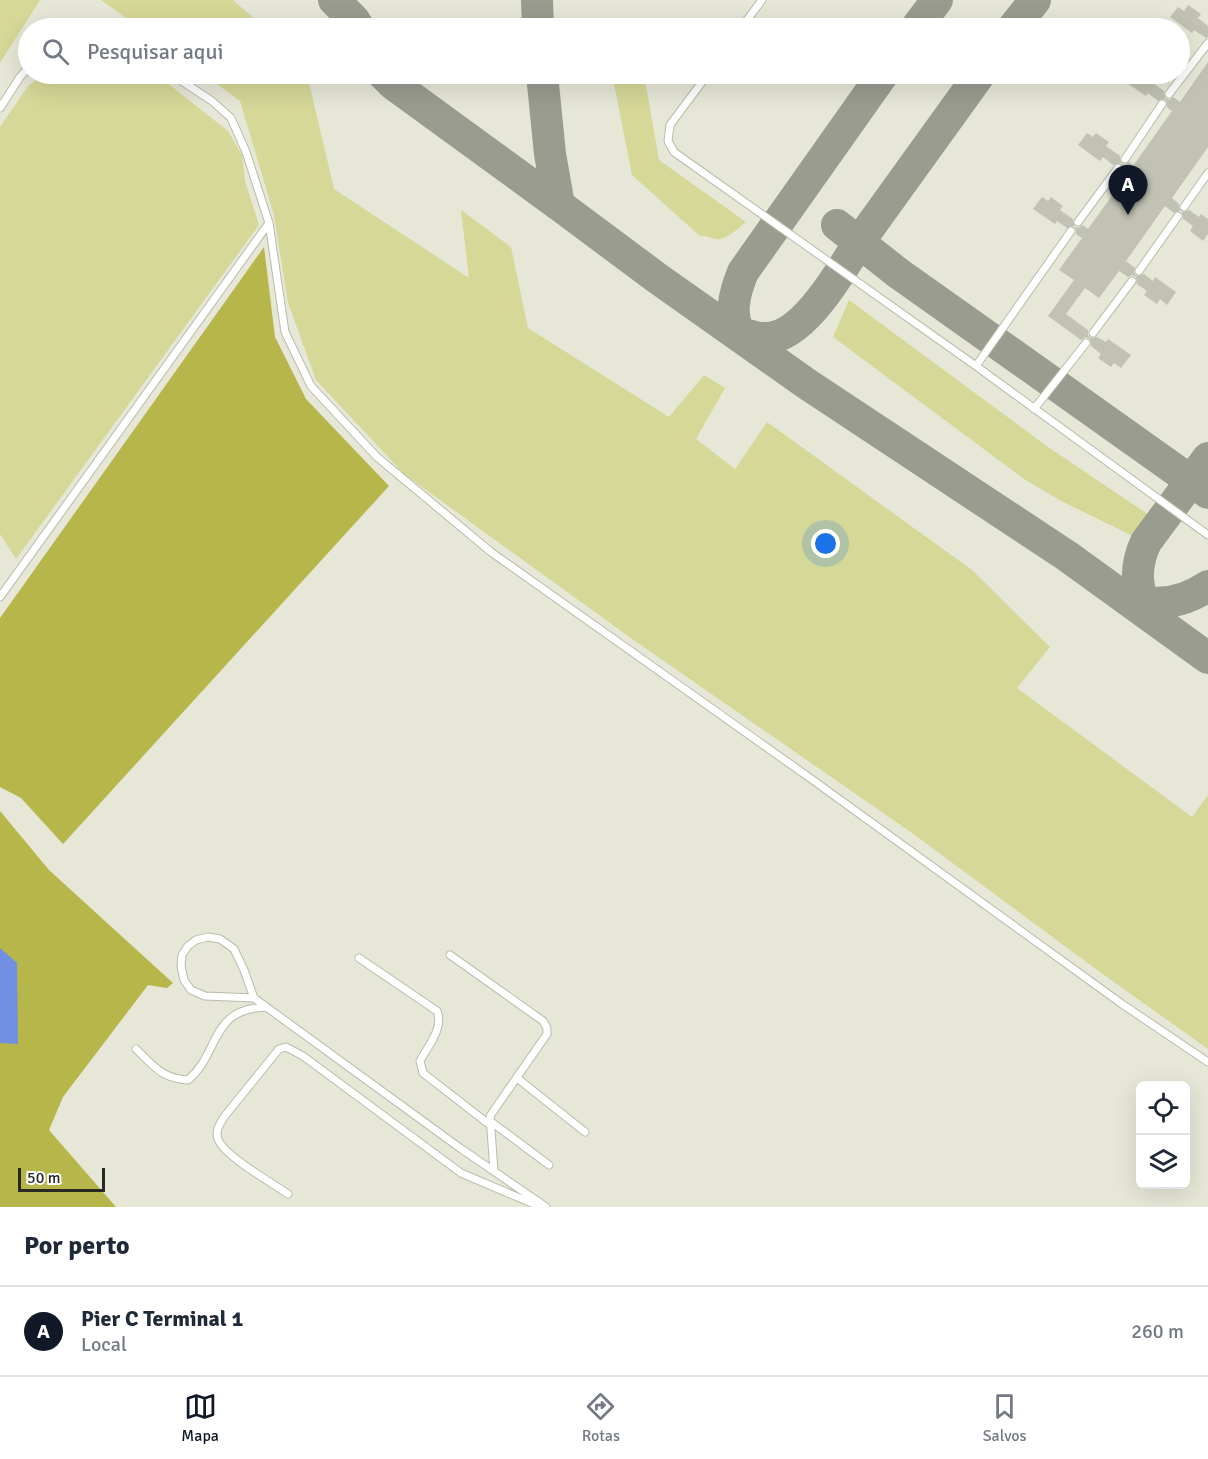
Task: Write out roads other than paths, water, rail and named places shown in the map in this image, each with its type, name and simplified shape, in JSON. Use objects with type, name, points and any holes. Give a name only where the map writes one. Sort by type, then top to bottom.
[{"type":"lane","points":[[748,18],[762,0]]},
{"type":"lane","points":[[1190,67],[1208,43]]},
{"type":"lane","points":[[0,108],[18,80]]},
{"type":"lane","points":[[186,84],[212,101],[231,118],[246,152],[269,223],[285,332],[311,386],[377,457],[491,552],[810,778],[1122,1004],[1208,1062]]},
{"type":"lane","points":[[701,84],[670,125],[668,141],[674,152],[976,366],[1208,535]]},
{"type":"lane","points":[[1169,94],[1177,84]]},
{"type":"lane","points":[[1125,159],[1162,104]]},
{"type":"lane","points":[[1078,222],[1118,168]]},
{"type":"lane","points":[[1184,207],[1208,173]]},
{"type":"lane","points":[[1140,271],[1178,216]]},
{"type":"lane","points":[[0,597],[269,223]]},
{"type":"lane","points":[[976,366],[1071,231]]},
{"type":"lane","points":[[1093,333],[1132,280]]},
{"type":"lane","points":[[1034,409],[1086,343]]},
{"type":"lane","points":[[254,998],[234,949],[220,939],[208,937],[196,940],[188,946],[182,955],[181,966],[184,980],[191,990],[205,996],[254,998],[546,1207]]},
{"type":"lane","points":[[450,955],[543,1021],[547,1028],[547,1034],[490,1116],[494,1171]]},
{"type":"lane","points":[[359,958],[437,1011],[440,1018],[439,1026],[420,1061],[423,1073],[549,1165]]},
{"type":"lane","points":[[136,1049],[163,1074],[176,1079],[188,1080],[205,1060],[214,1037],[230,1018],[238,1012],[266,1006]]},
{"type":"lane","points":[[288,1194],[225,1151],[218,1139],[217,1129],[224,1117],[279,1049],[286,1047],[303,1056],[461,1173],[541,1207]]},
{"type":"lane","points":[[517,1078],[585,1132]]},
{"type":"water","points":[[0,948],[17,963],[18,1044],[0,1043]]},
{"type":"place","name":"Pier C Terminal 1","points":[[1128,215]]}]
